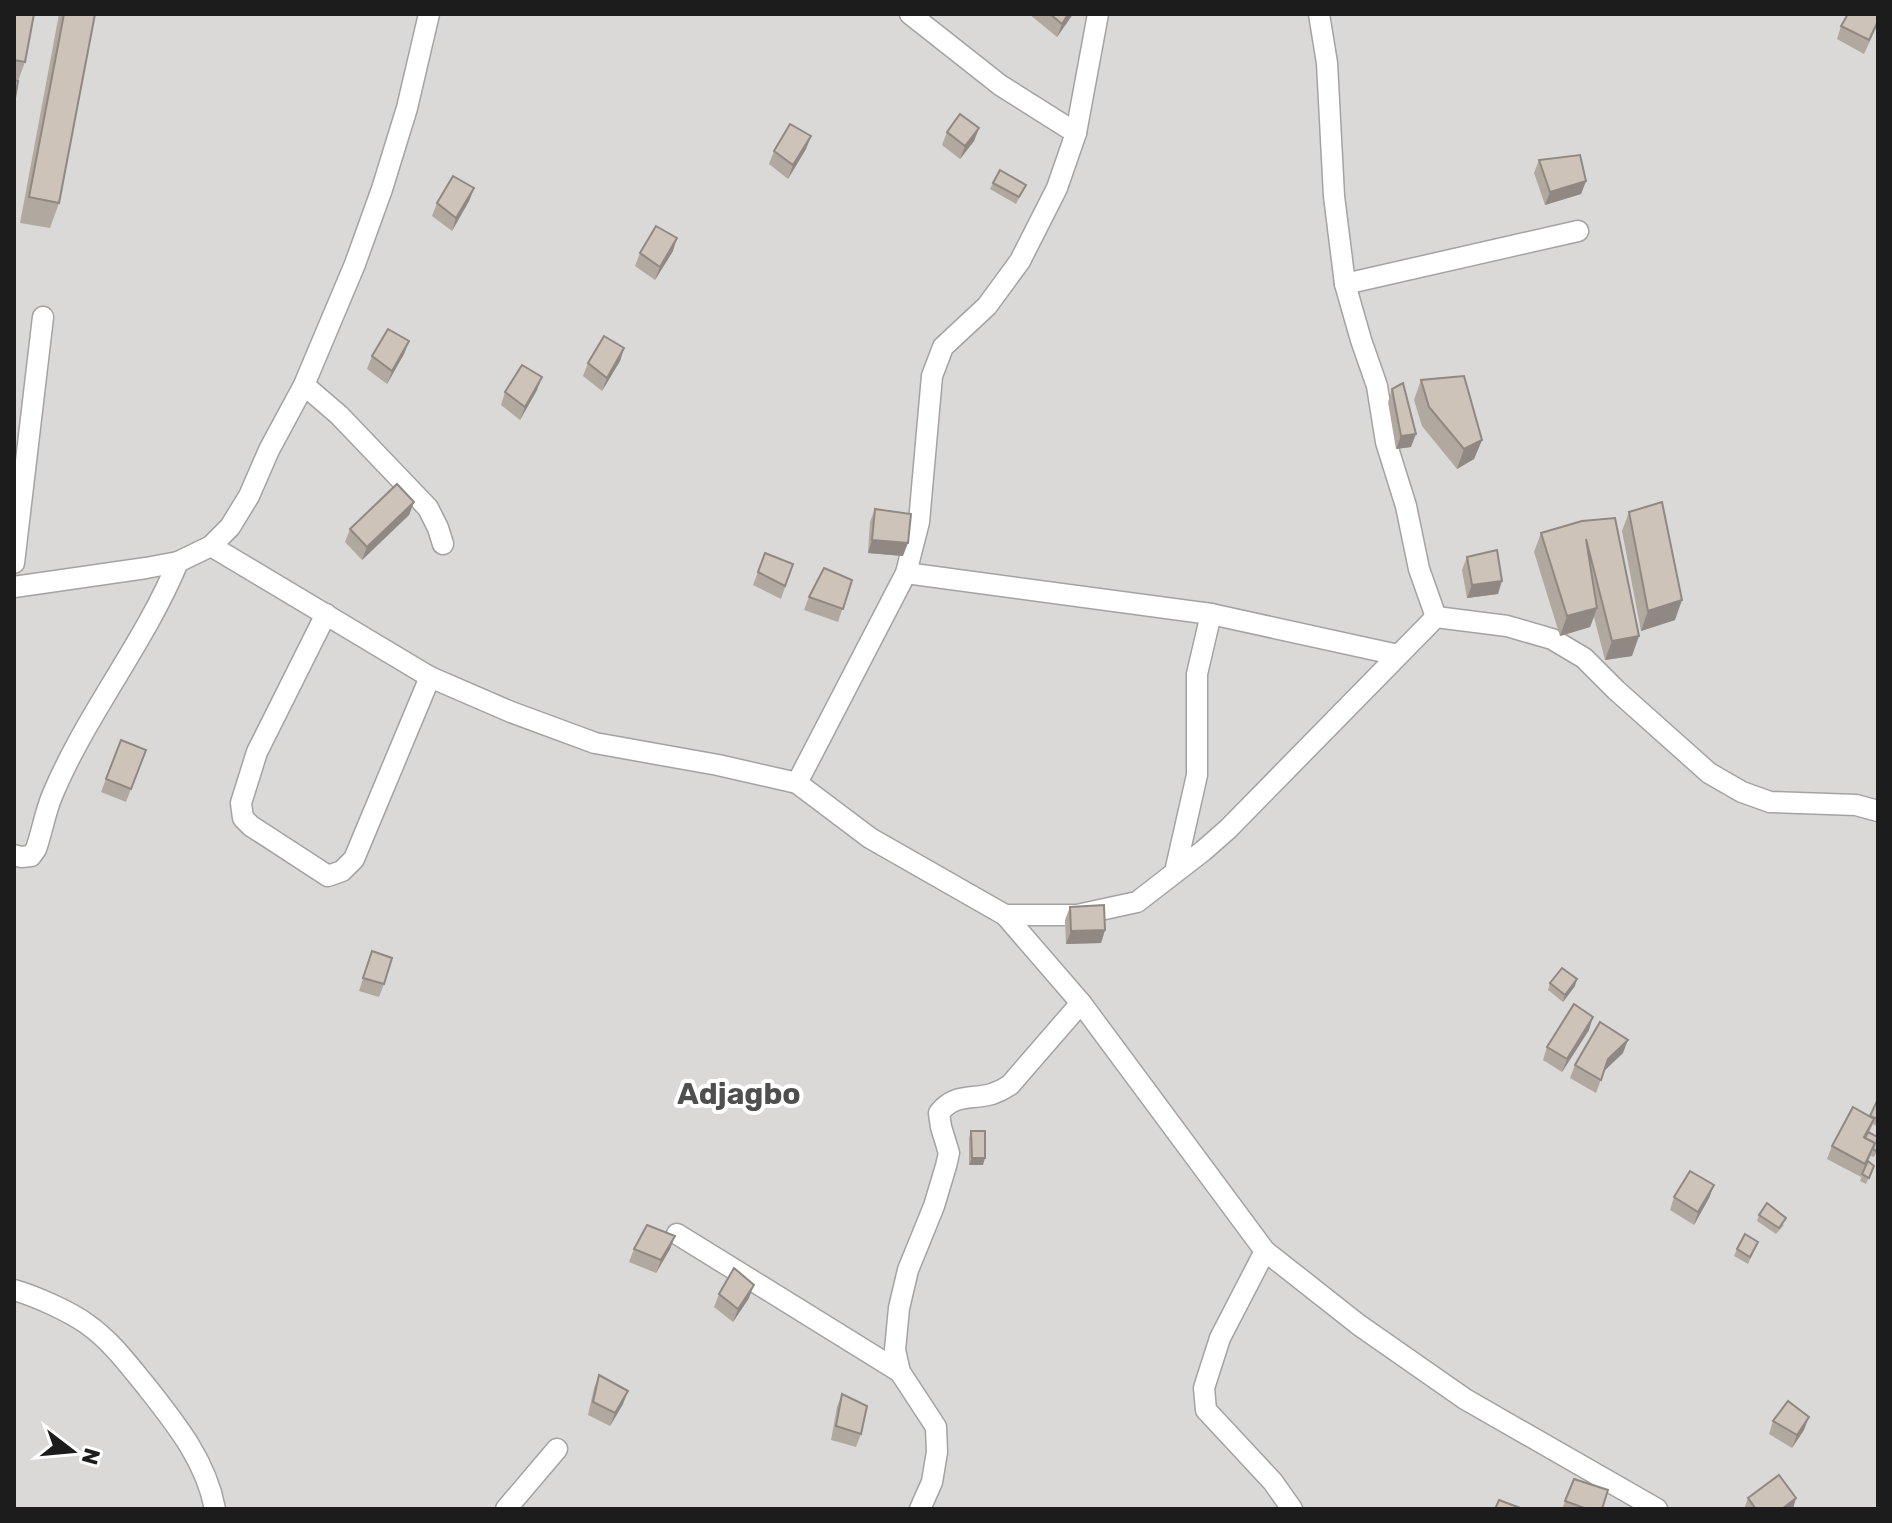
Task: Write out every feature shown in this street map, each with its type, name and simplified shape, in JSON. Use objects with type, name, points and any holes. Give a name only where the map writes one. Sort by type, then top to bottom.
[{"type":"street","points":[[14,587],[178,562],[211,546],[230,527],[249,496],[269,450],[304,385],[355,264],[407,108],[429,14]]},
{"type":"street","points":[[910,14],[1000,85],[1076,133]]},
{"type":"street","points":[[797,783],[906,573],[919,522],[932,376],[943,347],[987,306],[1020,261],[1057,188],[1076,133],[1098,14]]},
{"type":"street","points":[[1319,14],[1327,63],[1334,196],[1345,284],[1377,386],[1386,442],[1406,506],[1419,569],[1436,617]]},
{"type":"street","points":[[1345,284],[1578,231]]},
{"type":"street","points":[[14,563],[43,317]]},
{"type":"street","points":[[304,385],[339,415],[428,508],[443,544]]},
{"type":"street","points":[[211,546],[430,677],[511,712],[595,743],[797,783],[870,838],[1005,915],[1081,1003],[1265,1251],[1359,1325],[1465,1399],[1657,1509]]},
{"type":"street","points":[[14,855],[31,856],[36,849],[57,786],[166,592],[178,562]]},
{"type":"street","points":[[906,573],[1211,614],[1398,655]]},
{"type":"street","points":[[326,614],[257,752],[241,803],[243,818],[251,826],[328,876],[342,871],[354,859],[430,677]]},
{"type":"street","points":[[1175,872],[1197,775],[1197,674],[1211,614]]},
{"type":"street","points":[[1005,915],[1077,915],[1137,902],[1228,829],[1436,617]]},
{"type":"street","points":[[1436,617],[1507,626],[1552,639],[1584,658],[1709,773],[1742,792],[1770,802],[1856,805],[1878,811]]},
{"type":"street","points":[[920,1509],[932,1482],[937,1452],[936,1427],[900,1372],[895,1350],[899,1308],[908,1270],[934,1206],[949,1153],[939,1113],[946,1103],[956,1098],[995,1093],[1010,1085],[1081,1003]]},
{"type":"street","points":[[677,1234],[900,1372]]},
{"type":"street","points":[[1265,1251],[1220,1338],[1204,1388],[1206,1410],[1273,1482],[1292,1509]]},
{"type":"street","points":[[14,1290],[84,1322],[119,1353],[179,1427],[199,1461],[215,1509]]},
{"type":"street","points":[[506,1509],[557,1449]]},
{"type":"shaded area","points":[[14,14],[1878,14],[1878,1509],[14,1509]]},
{"type":"building","points":[[14,14],[34,14],[25,62],[14,60]]},
{"type":"building","points":[[64,14],[95,14],[59,203],[29,197]]},
{"type":"building","points":[[1050,14],[1068,14],[1062,24]]},
{"type":"building","points":[[1848,14],[1878,14],[1869,40],[1841,26]]},
{"type":"building","points":[[14,80],[18,81],[14,104]]},
{"type":"building","points":[[960,114],[979,128],[965,146],[947,132]]},
{"type":"building","points":[[790,124],[811,136],[793,165],[774,151]]},
{"type":"building","points":[[1580,155],[1586,181],[1550,192],[1539,160]]},
{"type":"building","points":[[1000,170],[1026,185],[1019,197],[993,183]]},
{"type":"building","points":[[453,176],[474,188],[456,218],[437,203]]},
{"type":"building","points":[[656,226],[677,238],[660,267],[640,253]]},
{"type":"building","points":[[388,329],[409,341],[392,371],[372,356]]},
{"type":"building","points":[[604,336],[624,348],[607,378],[588,363]]},
{"type":"building","points":[[522,365],[542,377],[525,407],[505,392]]},
{"type":"building","points":[[1464,376],[1482,440],[1464,449],[1429,407],[1421,380]]},
{"type":"building","points":[[1403,383],[1416,434],[1401,436],[1392,389]]},
{"type":"building","points":[[397,484],[414,502],[367,547],[350,529]]},
{"type":"building","points":[[1662,502],[1682,600],[1648,611],[1629,512]]},
{"type":"building","points":[[875,509],[911,514],[908,543],[872,540]]},
{"type":"building","points":[[1615,518],[1639,636],[1612,641],[1586,539],[1597,608],[1567,616],[1541,533],[1582,521]]},
{"type":"building","points":[[1497,550],[1502,581],[1472,585],[1467,557]]},
{"type":"building","points":[[765,553],[793,564],[785,586],[758,572]]},
{"type":"building","points":[[824,568],[852,580],[843,609],[809,597]]},
{"type":"building","points":[[121,740],[146,750],[131,789],[106,779]]},
{"type":"building","points":[[1104,905],[1105,930],[1071,931],[1070,907]]},
{"type":"building","points":[[372,951],[392,958],[384,984],[363,978]]},
{"type":"building","points":[[1562,968],[1577,979],[1565,995],[1550,983]]},
{"type":"building","points":[[1574,1004],[1593,1017],[1567,1059],[1547,1047]]},
{"type":"building","points":[[1600,1022],[1628,1040],[1608,1059],[1601,1080],[1575,1065]]},
{"type":"building","points":[[1878,1101],[1878,1119],[1870,1116]]},
{"type":"building","points":[[1853,1107],[1874,1119],[1864,1137],[1875,1143],[1865,1164],[1832,1146]]},
{"type":"building","points":[[971,1131],[985,1131],[985,1158],[972,1158]]},
{"type":"building","points":[[1868,1132],[1878,1137],[1876,1151],[1873,1149],[1875,1143],[1865,1138]]},
{"type":"building","points":[[1868,1161],[1874,1166],[1869,1178],[1862,1174]]},
{"type":"building","points":[[1690,1171],[1714,1185],[1698,1212],[1674,1197]]},
{"type":"building","points":[[1767,1203],[1786,1218],[1779,1228],[1759,1215]]},
{"type":"building","points":[[647,1225],[675,1236],[661,1260],[634,1249]]},
{"type":"building","points":[[1745,1234],[1758,1242],[1750,1257],[1737,1249]]},
{"type":"building","points":[[734,1268],[754,1285],[738,1309],[719,1294]]},
{"type":"building","points":[[599,1375],[628,1391],[615,1413],[593,1402]]},
{"type":"building","points":[[842,1394],[867,1406],[861,1434],[836,1426]]},
{"type":"building","points":[[1788,1401],[1809,1417],[1797,1435],[1773,1421]]},
{"type":"building","points":[[1779,1475],[1796,1498],[1782,1509],[1756,1509],[1748,1498]]},
{"type":"building","points":[[1574,1479],[1608,1490],[1602,1509],[1587,1509],[1565,1501]]},
{"type":"building","points":[[1499,1500],[1523,1509],[1495,1509]]},
{"type":"district","name":"Adjagbo","points":[[739,1094]]}]
